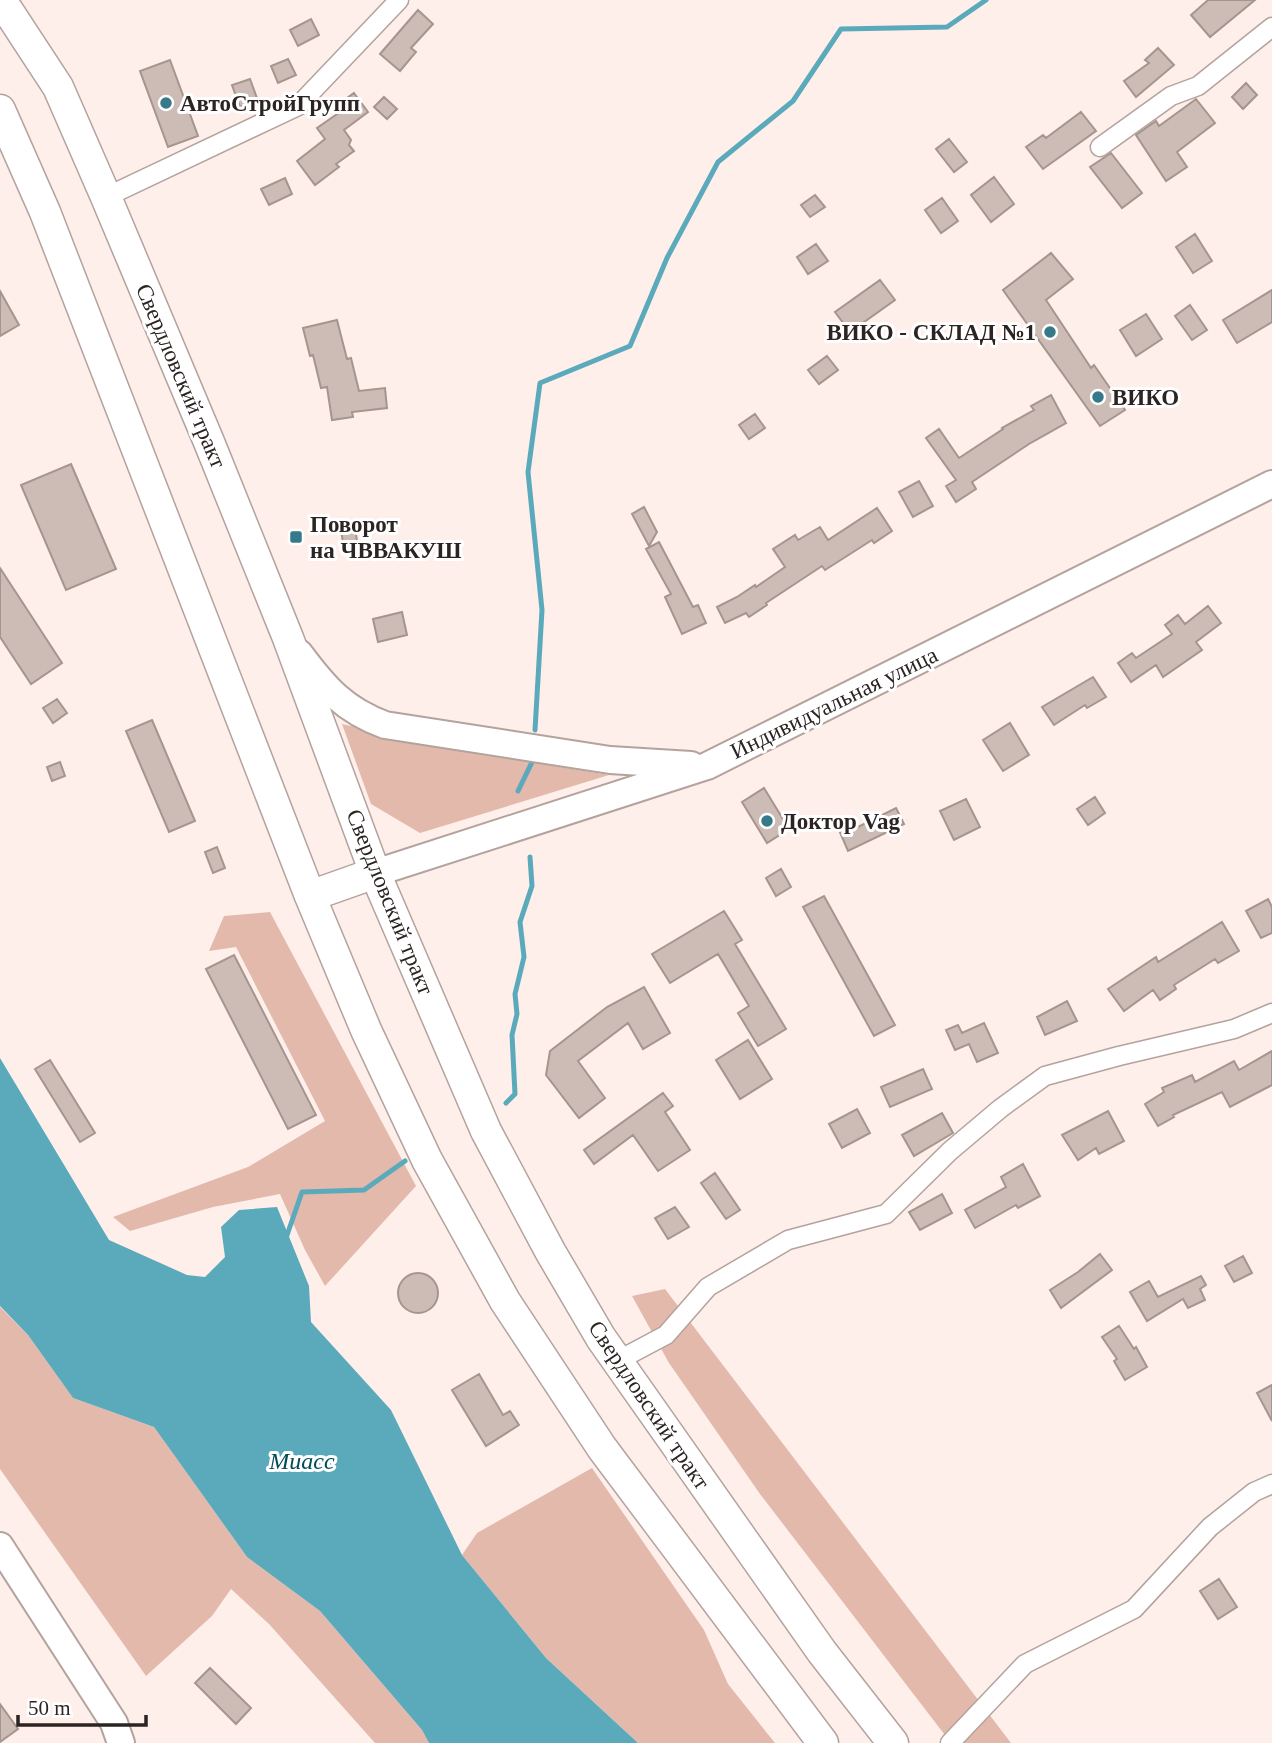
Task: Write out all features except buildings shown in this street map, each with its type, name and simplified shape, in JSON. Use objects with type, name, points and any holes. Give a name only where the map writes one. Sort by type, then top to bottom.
[{"type":"main road","name":"Свердловский тракт","points":[[1,0],[58,87],[106,197],[288,638],[375,873],[486,1131],[550,1251],[601,1338],[822,1652],[894,1743]]},
{"type":"main road","points":[[0,110],[50,225],[310,896],[366,1030],[427,1160],[505,1301],[602,1448],[823,1743]]},
{"type":"main road","name":"Индивидуальная улица","points":[[375,873],[707,766],[1272,484]]},
{"type":"main road","points":[[288,638],[320,682],[342,704],[385,725],[610,760],[707,766]]},
{"type":"main road","points":[[310,896],[375,873]]},
{"type":"main road","points":[[0,1546],[114,1723],[121,1743]]},
{"type":"street","points":[[106,197],[298,106],[399,0]]},
{"type":"street","points":[[1100,147],[1171,96],[1198,86],[1272,27]]},
{"type":"street","points":[[617,1361],[666,1335],[708,1287],[788,1240],[886,1214],[950,1151],[1001,1108],[1045,1076],[1234,1029],[1272,1013]]},
{"type":"street","points":[[950,1743],[1025,1664],[1134,1608],[1210,1527],[1254,1492],[1272,1484]]},
{"type":"shaded area","points":[[342,724],[461,751],[609,775],[420,833],[371,804]]},
{"type":"shaded area","points":[[270,912],[416,1186],[325,1286],[305,1250],[280,1194],[213,1207],[130,1231],[113,1217],[248,1167],[325,1121],[236,947],[209,951],[224,916]]},
{"type":"shaded area","points":[[665,1289],[1011,1743],[951,1743],[760,1494],[669,1363],[632,1296]]},
{"type":"shaded area","points":[[0,1307],[28,1335],[73,1398],[154,1427],[247,1557],[320,1611],[422,1730],[429,1743],[375,1743],[269,1624],[231,1589],[212,1616],[146,1676],[0,1469]]},
{"type":"shaded area","points":[[592,1468],[704,1630],[728,1684],[775,1743],[638,1743],[546,1658],[462,1555],[477,1533]]},
{"type":"water","name":"Миасс","points":[[0,1058],[109,1240],[187,1275],[205,1277],[225,1257],[221,1227],[239,1210],[277,1207],[309,1286],[311,1322],[391,1410],[462,1555],[546,1658],[638,1743],[429,1743],[422,1730],[320,1611],[247,1557],[154,1427],[73,1398],[28,1335],[0,1306]]},
{"type":"waterway","points":[[535,730],[542,610],[528,472],[540,383],[630,346],[667,258],[718,162],[793,101],[841,29],[947,27],[986,0]]},
{"type":"waterway","points":[[518,791],[534,758]]},
{"type":"waterway","points":[[506,1103],[515,1094],[512,1035],[517,1014],[515,994],[524,957],[520,922],[532,886],[530,857]]},
{"type":"waterway","points":[[286,1238],[302,1192],[364,1190],[405,1161]]},
{"type":"place","name":"АвтоСтройГрупп","points":[[166,103]]},
{"type":"place","name":"ВИКО - СКЛАД №1","points":[[1050,332]]},
{"type":"place","name":"ВИКО","points":[[1098,397]]},
{"type":"place","name":"Поворот на ЧВВАКУШ","points":[[296,537]]},
{"type":"place","name":"Доктор Vag","points":[[767,821]]}]
